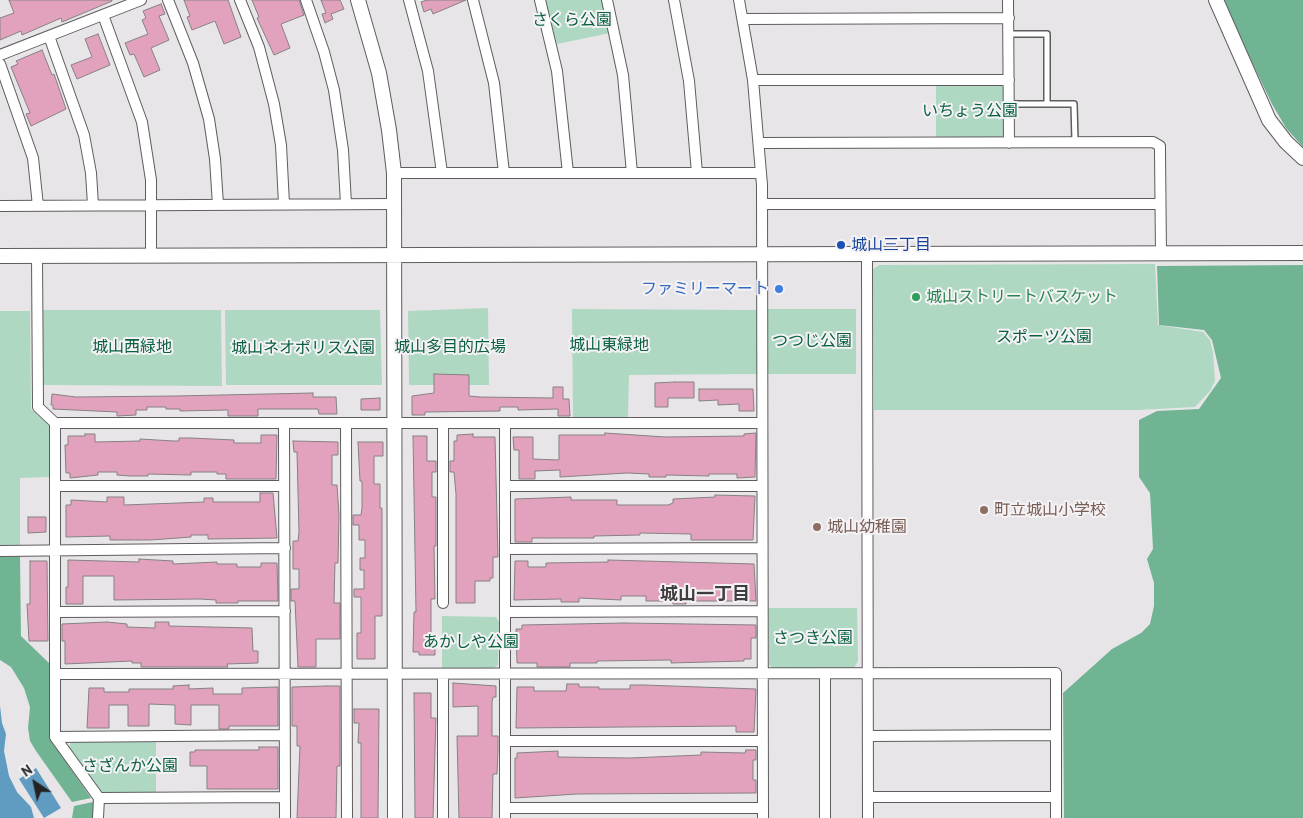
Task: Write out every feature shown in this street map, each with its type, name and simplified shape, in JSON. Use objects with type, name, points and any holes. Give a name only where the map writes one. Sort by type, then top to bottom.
[{"type":"street","points":[[0,55],[141,0]]},
{"type":"street","points":[[168,0],[193,63],[209,118],[216,159],[218,205]]},
{"type":"street","points":[[240,0],[258,47],[274,104],[281,145],[284,204]]},
{"type":"street","points":[[306,0],[324,52],[334,90],[344,164],[346,204]]},
{"type":"street","points":[[358,0],[379,73],[394,173],[395,818]]},
{"type":"street","points":[[409,0],[428,71],[442,173]]},
{"type":"street","points":[[540,0],[557,71],[568,173]]},
{"type":"street","points":[[607,0],[625,91],[632,173]]},
{"type":"street","points":[[674,0],[689,81],[697,173]]},
{"type":"street","points":[[505,423],[505,813],[763,813],[762,204],[760,143],[753,80],[744,19],[739,0]]},
{"type":"street","points":[[1008,0],[1010,143]]},
{"type":"street","points":[[1216,0],[1269,120],[1286,142],[1303,158]]},
{"type":"street","points":[[477,1],[494,83],[504,173]]},
{"type":"street","points":[[103,15],[142,122],[151,180],[151,255]]},
{"type":"street","points":[[744,19],[1009,18]]},
{"type":"street","points":[[49,36],[84,134],[92,172],[93,205]]},
{"type":"street","points":[[0,64],[33,158],[38,206]]},
{"type":"street","points":[[753,80],[1009,80]]},
{"type":"street","points":[[760,143],[1153,142],[1158,144],[1160,152],[1161,254]]},
{"type":"street","points":[[394,173],[761,173]]},
{"type":"street","points":[[0,206],[394,204]]},
{"type":"street","points":[[762,204],[1160,204]]},
{"type":"street","points":[[0,256],[1303,253]]},
{"type":"street","points":[[867,254],[868,818]]},
{"type":"street","points":[[37,256],[38,407],[54,423],[56,486],[54,550],[55,737],[99,798],[98,818]]},
{"type":"street","points":[[54,423],[762,423]]},
{"type":"street","points":[[284,423],[285,818]]},
{"type":"street","points":[[346,423],[347,818]]},
{"type":"street","points":[[443,423],[443,602]]},
{"type":"street","points":[[56,486],[284,486]]},
{"type":"street","points":[[505,486],[762,486]]},
{"type":"street","points":[[0,552],[284,548]]},
{"type":"street","points":[[505,549],[762,548]]},
{"type":"street","points":[[55,612],[285,611]]},
{"type":"street","points":[[505,612],[762,611]]},
{"type":"street","points":[[55,674],[1056,673],[1056,818]]},
{"type":"street","points":[[443,674],[443,818]]},
{"type":"street","points":[[825,674],[825,818]]},
{"type":"street","points":[[55,737],[285,735]]},
{"type":"street","points":[[868,736],[1056,735]]},
{"type":"street","points":[[505,741],[762,741]]},
{"type":"street","points":[[99,798],[285,797]]},
{"type":"street","points":[[868,797],[1056,798]]},
{"type":"lane","points":[[1009,34],[1047,34],[1047,104]]},
{"type":"lane","points":[[1009,104],[1074,104],[1075,142]]},
{"type":"green space","name":"さくら公園","points":[[545,0],[602,0],[610,33],[557,44]]},
{"type":"green space","points":[[1222,0],[1303,0],[1303,147],[1286,128],[1272,104]]},
{"type":"green space","name":"いちょう公園","points":[[936,85],[1001,85],[1004,89],[1004,135],[1001,137],[936,138]]},
{"type":"green space","name":"スポーツ公園","points":[[1155,264],[1158,325],[1203,332],[1210,340],[1213,352],[1215,381],[1210,391],[1195,407],[1138,410],[874,410],[873,269],[879,265]]},
{"type":"green space","points":[[1303,265],[1303,818],[1064,818],[1063,693],[1112,649],[1141,633],[1150,624],[1154,606],[1154,583],[1147,559],[1153,549],[1150,493],[1139,477],[1139,420],[1157,411],[1199,409],[1221,378],[1212,340],[1204,330],[1159,325],[1157,266]]},
{"type":"green space","name":"城山多目的広場","points":[[488,308],[489,385],[409,385],[408,311]]},
{"type":"green space","name":"城山東緑地","points":[[572,309],[757,310],[757,374],[629,375],[628,417],[573,417]]},
{"type":"green space","name":"つつじ公園","points":[[768,309],[856,309],[856,374],[768,374]]},
{"type":"green space","name":"城山西緑地","points":[[43,310],[221,310],[222,386],[43,385]]},
{"type":"green space","name":"城山ネオポリス公園","points":[[225,310],[380,310],[382,385],[226,385]]},
{"type":"green space","points":[[0,311],[30,311],[31,409],[49,425],[49,477],[20,478],[20,545],[0,545]]},
{"type":"green space","points":[[20,556],[21,636],[49,663],[49,733],[51,740],[91,798],[72,802],[36,751],[30,741],[28,728],[30,707],[24,688],[11,667],[0,660],[0,557]]},
{"type":"green space","name":"さつき公園","points":[[768,608],[857,608],[858,661],[854,668],[773,668],[769,665]]},
{"type":"green space","name":"あかしや公園","points":[[442,616],[496,617],[499,622],[498,665],[494,668],[442,668]]},
{"type":"green space","name":"さざんか公園","points":[[156,741],[156,793],[101,792],[69,747],[71,742]]},
{"type":"green space","points":[[93,802],[93,818],[72,818],[74,806]]},
{"type":"water","points":[[0,706],[2,723],[6,734],[4,751],[9,776],[17,792],[31,807],[34,818],[0,818]]},
{"type":"water","points":[[36,768],[61,808],[44,818],[19,779]]},
{"type":"building","points":[[9,0],[112,1],[62,22],[61,18],[22,35],[21,31],[0,40],[0,18],[14,13]]},
{"type":"building","points":[[184,0],[228,0],[241,37],[224,44],[215,21],[192,30],[187,17],[190,16]]},
{"type":"building","points":[[252,0],[299,0],[304,15],[281,24],[290,48],[274,55],[257,18],[259,17]]},
{"type":"building","points":[[321,0],[340,0],[344,9],[331,14],[333,19],[325,23],[322,14],[326,13]]},
{"type":"building","points":[[427,0],[466,0],[433,14],[431,9],[424,12],[421,2]]},
{"type":"building","points":[[161,4],[165,14],[159,16],[169,40],[151,48],[160,70],[144,77],[134,54],[130,55],[125,43],[148,34],[142,20],[146,18],[143,11]]},
{"type":"building","points":[[98,34],[110,65],[77,79],[71,65],[92,57],[85,39]]},
{"type":"building","points":[[42,50],[52,75],[54,74],[66,109],[31,126],[26,114],[30,113],[11,67],[18,64],[16,61]]},
{"type":"building","points":[[434,374],[469,375],[469,396],[553,398],[553,387],[563,387],[563,399],[569,399],[570,416],[558,416],[558,409],[518,410],[518,407],[500,407],[500,411],[425,412],[425,415],[412,415],[412,396],[434,393]]},
{"type":"building","points":[[694,382],[694,398],[668,398],[668,407],[655,407],[655,383]]},
{"type":"building","points":[[699,389],[753,389],[754,411],[739,411],[739,404],[718,405],[718,400],[699,401]]},
{"type":"building","points":[[313,393],[313,397],[336,397],[337,414],[319,414],[318,409],[258,409],[258,416],[228,416],[228,410],[180,411],[180,409],[166,409],[166,407],[147,407],[147,410],[136,410],[136,415],[117,416],[117,412],[53,409],[53,405],[51,405],[52,394],[76,397]]},
{"type":"building","points":[[380,398],[380,410],[361,410],[361,399]]},
{"type":"building","points":[[605,433],[665,437],[744,436],[744,434],[756,433],[755,477],[737,478],[737,474],[709,474],[709,476],[666,475],[666,477],[649,477],[649,474],[627,473],[560,477],[560,470],[535,471],[535,479],[519,479],[519,450],[514,450],[513,437],[533,437],[533,459],[559,460],[559,435],[605,435]]},
{"type":"building","points":[[85,434],[95,434],[95,442],[140,441],[140,439],[179,441],[179,438],[191,438],[234,440],[234,443],[261,443],[261,435],[277,435],[276,479],[226,479],[226,474],[217,474],[217,472],[191,472],[191,475],[148,474],[148,476],[130,476],[117,475],[117,472],[98,472],[98,475],[70,478],[70,473],[66,473],[65,445],[68,445],[68,436],[85,436]]},
{"type":"building","points":[[473,434],[473,437],[495,437],[498,557],[493,557],[493,578],[490,578],[490,581],[475,581],[475,603],[456,603],[456,494],[454,472],[450,472],[450,461],[454,461],[454,441],[457,441],[457,435]]},
{"type":"building","points":[[413,436],[427,436],[427,461],[436,461],[436,472],[432,472],[432,497],[436,497],[436,546],[434,546],[435,599],[431,599],[431,641],[435,641],[435,655],[419,655],[419,652],[413,652],[414,612],[416,612]]},
{"type":"building","points":[[293,441],[338,442],[338,455],[332,455],[332,485],[337,485],[339,515],[338,563],[335,563],[334,603],[340,603],[340,639],[316,639],[316,667],[298,667],[295,601],[291,601],[291,589],[299,589],[299,569],[293,569],[293,541],[298,541],[299,532],[297,452],[294,452]]},
{"type":"building","points":[[358,442],[383,442],[383,456],[374,456],[374,484],[380,484],[380,508],[382,508],[382,616],[375,616],[375,659],[357,659],[357,633],[361,633],[361,597],[354,597],[354,589],[364,589],[364,570],[360,570],[360,558],[365,558],[365,540],[359,540],[359,525],[353,525],[353,515],[361,515],[362,508],[362,481],[360,481]]},
{"type":"building","points":[[260,493],[273,493],[277,538],[208,539],[208,535],[191,535],[191,537],[151,540],[110,540],[110,536],[66,537],[66,505],[71,505],[71,500],[107,502],[107,497],[124,497],[124,505],[204,502],[204,498],[213,498],[213,502],[260,502]]},
{"type":"building","points":[[715,495],[755,496],[753,540],[691,540],[691,534],[640,533],[640,535],[594,536],[594,538],[532,538],[532,542],[515,542],[515,499],[571,497],[571,500],[617,500],[617,505],[668,505],[673,503],[673,499],[715,497]]},
{"type":"building","points":[[28,517],[46,517],[46,532],[28,533]]},
{"type":"building","points":[[139,559],[173,561],[173,564],[217,562],[217,564],[237,564],[237,567],[261,567],[261,563],[277,563],[278,601],[216,603],[216,600],[200,599],[114,600],[114,576],[83,576],[83,604],[66,604],[68,560],[139,562]]},
{"type":"building","points":[[608,560],[754,564],[756,601],[686,601],[686,604],[673,604],[673,601],[646,601],[646,596],[621,596],[621,600],[579,598],[579,602],[561,602],[561,599],[514,600],[515,561],[528,561],[528,567],[546,567],[546,563],[608,562]]},
{"type":"building","points":[[30,561],[47,561],[48,641],[29,641],[27,604],[30,604]]},
{"type":"building","points":[[107,622],[127,624],[127,627],[155,628],[155,622],[169,622],[169,626],[252,628],[253,651],[258,651],[258,663],[227,664],[228,667],[141,667],[141,663],[132,663],[132,661],[65,664],[65,641],[62,641],[62,624]]},
{"type":"building","points":[[624,623],[756,625],[756,638],[751,638],[751,659],[744,659],[744,661],[671,663],[671,660],[597,661],[597,663],[570,663],[570,667],[537,667],[537,663],[517,663],[516,629],[522,629],[522,625]]},
{"type":"building","points":[[453,683],[496,686],[496,697],[493,697],[492,702],[492,736],[498,736],[498,750],[497,774],[493,774],[492,818],[459,818],[457,736],[478,736],[478,706],[453,707]]},
{"type":"building","points":[[567,684],[579,684],[579,687],[599,687],[599,689],[630,689],[630,685],[644,685],[756,689],[754,732],[736,732],[736,726],[516,728],[517,687],[534,687],[534,691],[566,691]]},
{"type":"building","points":[[189,685],[189,689],[213,688],[213,694],[242,694],[242,688],[278,687],[278,726],[229,726],[229,729],[219,729],[219,705],[191,705],[191,725],[175,724],[175,705],[149,704],[149,726],[128,726],[128,705],[109,705],[109,728],[87,728],[89,688],[104,688],[104,692],[129,692],[129,689],[173,689],[173,686]]},
{"type":"building","points":[[340,686],[340,766],[337,766],[336,818],[297,818],[300,746],[297,746],[297,726],[292,726],[292,687]]},
{"type":"building","points":[[414,693],[431,693],[431,718],[436,718],[433,818],[415,818]]},
{"type":"building","points":[[354,709],[379,709],[378,818],[361,818],[361,743],[358,743],[359,723],[354,723]]},
{"type":"building","points":[[259,747],[278,747],[278,789],[207,789],[207,766],[190,766],[190,752],[195,752],[195,750],[259,750]]},
{"type":"building","points":[[746,750],[756,750],[756,760],[753,760],[753,780],[756,780],[756,793],[577,794],[515,798],[515,758],[517,758],[517,753],[558,751],[558,757],[630,758],[701,755],[701,752],[745,753]]},
{"type":"place","name":"城山三丁目","points":[[841,245]]},
{"type":"place","name":"ファミリーマート","points":[[779,289]]},
{"type":"place","name":"城山ストリートバスケット","points":[[916,297]]},
{"type":"place","name":"町立城山小学校","points":[[984,510]]},
{"type":"place","name":"城山幼稚園","points":[[817,527]]},
{"type":"district","name":"城山一丁目","points":[[705,595]]}]
